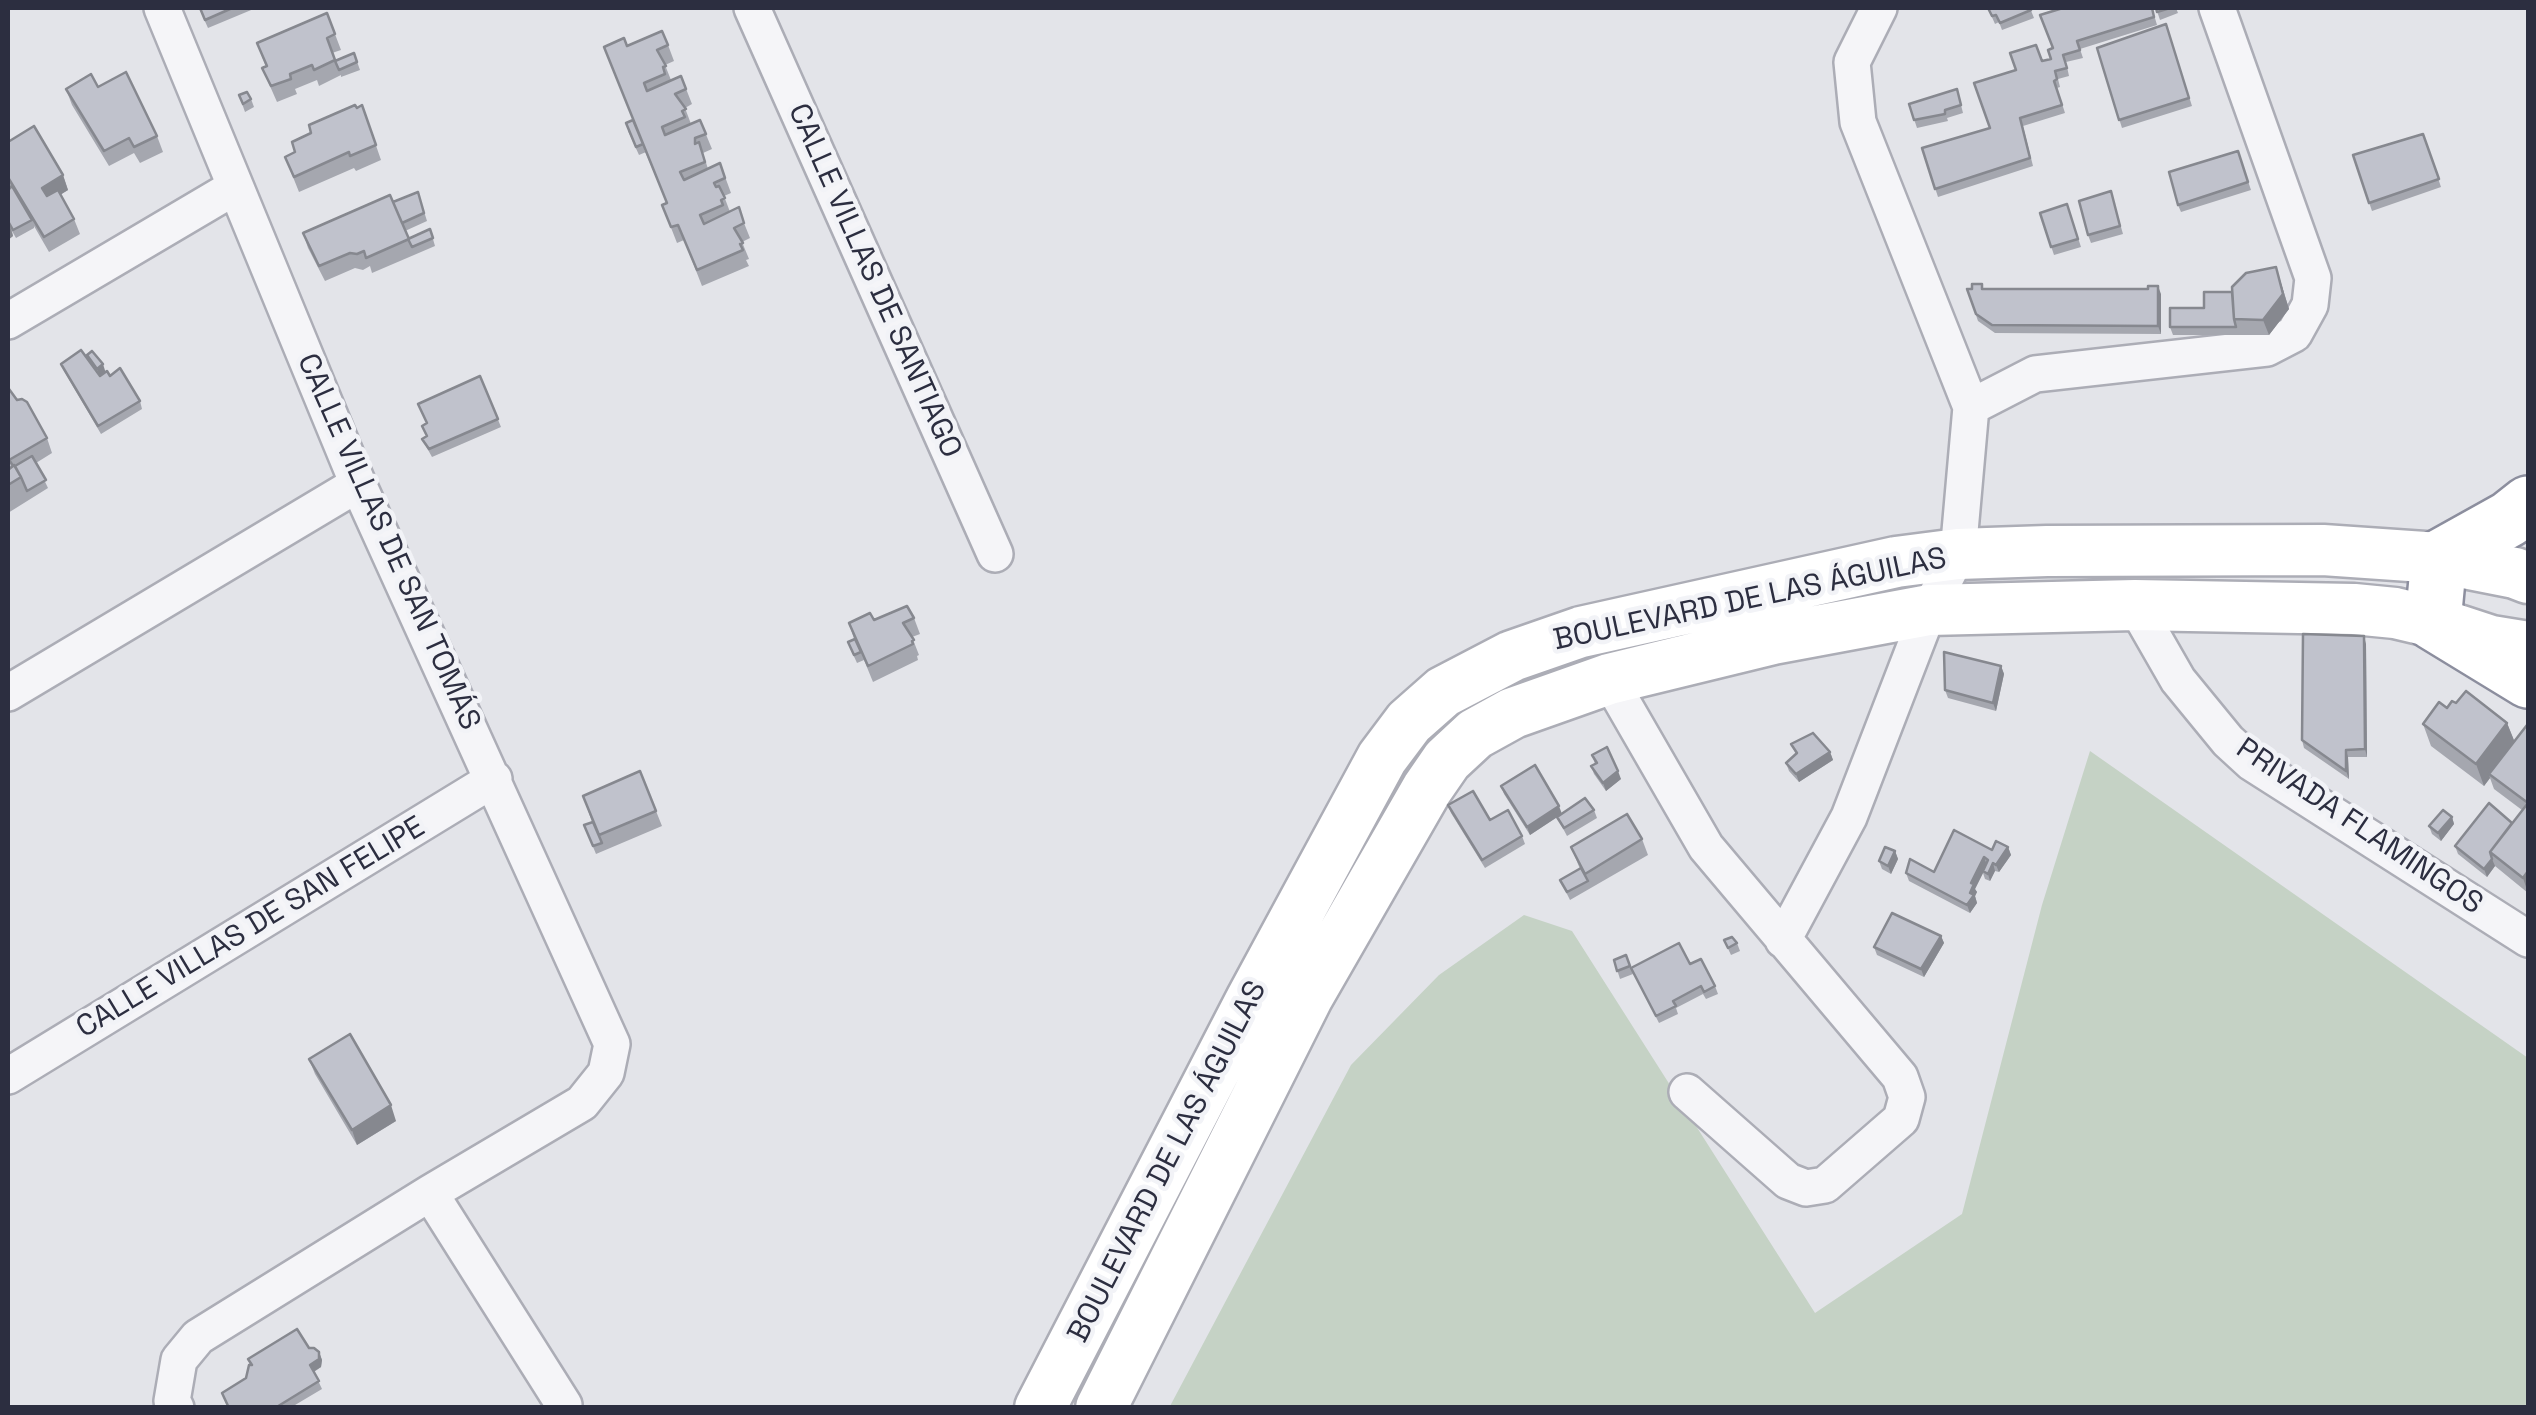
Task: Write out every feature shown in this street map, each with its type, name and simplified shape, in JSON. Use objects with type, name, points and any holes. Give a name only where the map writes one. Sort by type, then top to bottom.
[{"type":"highway","points":[[2528,504],[2439,558],[2434,622],[2528,680]]},
{"type":"main road","name":"BOULEVARD DE LAS ÁGUILAS","points":[[1040,1408],[1251,1000],[1382,758],[1409,722],[1443,692],[1512,656],[1581,632],[1896,562],[1958,554],[2047,550],[2323,550],[2439,558],[2528,578]]},
{"type":"main road","name":"BOULEVARD DE LAS ÁGUILAS","points":[[1101,1408],[1308,996],[1426,790],[1447,760],[1475,734],[1513,713],[1609,679],[1774,639],[1929,610],[2135,605],[2354,609],[2395,613],[2491,641],[2528,647]]},
{"type":"street","name":"CALLE VILLAS DE SAN TOMÁS","points":[[162,8],[358,484],[612,1044],[606,1073],[582,1103],[430,1193]]},
{"type":"street","name":"CALLE VILLAS DE SANTIAGO","points":[[752,8],[995,554]]},
{"type":"street","points":[[1782,940],[1848,817],[1929,610],[1958,554],[1971,406],[1858,122],[1852,62],[1879,8]]},
{"type":"street","points":[[1971,406],[2034,374],[2268,348],[2294,334],[2310,305],[2314,278],[2216,8]]},
{"type":"street","points":[[8,321],[235,187]]},
{"type":"street","points":[[8,693],[358,484]]},
{"type":"street","name":"PRIVADA FLAMINGOS","points":[[2135,605],[2178,680],[2228,741],[2252,763],[2528,938]]},
{"type":"street","points":[[1609,679],[1706,846],[1900,1077],[1907,1097],[1901,1119],[1825,1185],[1806,1188],[1788,1181],[1687,1092]]},
{"type":"street","name":"CALLE VILLAS DE SAN FELIPE","points":[[8,1076],[494,779]]},
{"type":"street","points":[[176,1408],[172,1401],[179,1360],[198,1337],[430,1193],[564,1405]]},
{"type":"green space","points":[[2090,751],[2528,1058],[2528,1407],[1169,1408],[1351,1065],[1439,975],[1524,915],[1572,931],[1815,1313],[1962,1214],[2042,905]]},
{"type":"building","points":[[200,8],[229,8],[230,9],[205,20]]},
{"type":"building","points":[[1988,8],[2030,8],[2031,10],[2000,23]]},
{"type":"building","points":[[2063,8],[2152,8],[2154,17],[2077,41],[2080,50],[2063,55],[2067,68],[2055,71],[2054,81],[2062,105],[2020,118],[2030,158],[1935,189],[1922,148],[1990,128],[1974,83],[2016,70],[2010,53],[2036,45],[2042,61],[2051,59],[2048,50],[2053,48],[2040,15]]},
{"type":"building","points":[[327,13],[335,34],[327,38],[335,60],[314,70],[312,65],[271,86],[257,43]]},
{"type":"building","points":[[2166,24],[2189,98],[2119,120],[2097,48]]},
{"type":"building","points":[[662,31],[668,45],[657,50],[666,66],[665,74],[644,83],[647,91],[681,76],[686,89],[675,94],[686,109],[682,111],[685,117],[662,127],[665,135],[700,120],[706,134],[695,138],[705,162],[680,172],[684,180],[720,163],[725,178],[714,183],[725,198],[721,200],[723,205],[700,215],[704,224],[739,207],[744,223],[734,228],[743,250],[697,270],[678,225],[671,227],[662,205],[667,203],[604,47],[624,38],[627,46]]},
{"type":"building","points":[[354,53],[357,62],[339,70],[335,61]]},
{"type":"building","points":[[126,72],[157,136],[134,147],[129,138],[104,151],[66,89],[91,74],[98,87]]},
{"type":"building","points":[[1957,89],[1961,105],[1945,110],[1945,114],[1914,120],[1909,104]]},
{"type":"building","points":[[247,92],[251,99],[243,104],[239,95]]},
{"type":"building","points":[[362,105],[376,145],[350,156],[349,152],[294,177],[285,157],[295,152],[292,142],[311,133],[309,125]]},
{"type":"building","points":[[633,120],[643,144],[636,147],[626,123]]},
{"type":"building","points":[[34,126],[63,175],[42,188],[47,196],[58,190],[74,219],[44,237],[8,180],[8,142]]},
{"type":"building","points":[[2423,134],[2439,179],[2369,203],[2353,155]]},
{"type":"building","points":[[2238,151],[2248,182],[2178,205],[2169,172]]},
{"type":"building","points":[[12,186],[32,220],[13,230],[8,221],[8,190]]},
{"type":"building","points":[[2111,191],[2120,226],[2088,235],[2079,201]]},
{"type":"building","points":[[418,192],[424,213],[402,223],[393,202]]},
{"type":"building","points":[[390,195],[409,239],[366,258],[364,251],[350,253],[319,266],[303,233]]},
{"type":"building","points":[[2067,204],[2078,239],[2051,247],[2040,213]]},
{"type":"building","points":[[430,229],[433,238],[412,247],[408,239]]},
{"type":"building","points":[[2276,267],[2283,294],[2263,320],[2234,319],[2232,287],[2246,273]]},
{"type":"building","points":[[1972,284],[1982,284],[1982,289],[2158,286],[2158,326],[1992,325],[1976,314],[1967,289],[1972,289]]},
{"type":"building","points":[[2204,292],[2232,292],[2236,327],[2170,327],[2170,308],[2204,308]]},
{"type":"building","points":[[81,350],[100,376],[107,371],[110,376],[120,368],[140,401],[98,426],[61,364]]},
{"type":"building","points":[[92,351],[103,364],[97,369],[87,355]]},
{"type":"building","points":[[480,376],[498,419],[429,449],[422,439],[427,436],[422,426],[427,423],[418,404]]},
{"type":"building","points":[[8,390],[17,400],[27,402],[47,438],[9,460]]},
{"type":"building","points":[[32,456],[46,480],[27,491],[15,466]]},
{"type":"building","points":[[14,465],[21,477],[8,485],[8,470]]},
{"type":"building","points":[[907,606],[914,618],[903,623],[913,644],[868,666],[849,623],[870,613],[874,620]]},
{"type":"building","points":[[2303,634],[2364,636],[2365,749],[2346,750],[2346,771],[2302,740]]},
{"type":"building","points":[[855,639],[861,652],[854,655],[848,642]]},
{"type":"building","points":[[1944,652],[2001,666],[1993,703],[1945,690]]},
{"type":"building","points":[[2466,691],[2507,723],[2476,764],[2423,724],[2439,702],[2447,708]]},
{"type":"building","points":[[2528,726],[2528,803],[2489,774]]},
{"type":"building","points":[[1813,733],[1830,752],[1796,774],[1786,763],[1797,753],[1791,744]]},
{"type":"building","points":[[1607,747],[1618,771],[1603,783],[1591,766],[1597,763],[1592,755]]},
{"type":"building","points":[[1535,765],[1559,806],[1527,827],[1501,786]]},
{"type":"building","points":[[640,771],[656,811],[599,835],[583,796]]},
{"type":"building","points":[[1473,791],[1490,820],[1508,810],[1522,836],[1482,860],[1448,805]]},
{"type":"building","points":[[1585,798],[1594,810],[1564,828],[1557,817]]},
{"type":"building","points":[[2489,803],[2512,823],[2490,852],[2492,859],[2484,869],[2455,846]]},
{"type":"building","points":[[2528,803],[2528,871],[2523,878],[2490,852]]},
{"type":"building","points":[[2443,810],[2452,817],[2438,833],[2429,826]]},
{"type":"building","points":[[1627,814],[1642,839],[1585,874],[1571,847]]},
{"type":"building","points":[[593,822],[602,843],[593,846],[584,825]]},
{"type":"building","points":[[1954,830],[1992,850],[1996,841],[2008,847],[1988,874],[1983,871],[1988,860],[1984,857],[1971,883],[1974,884],[1970,893],[1974,895],[1967,905],[1906,873],[1910,859],[1934,872]]},
{"type":"building","points":[[1885,847],[1895,851],[1888,866],[1879,861]]},
{"type":"building","points":[[1581,868],[1588,881],[1567,892],[1560,880]]},
{"type":"building","points":[[1892,913],[1941,936],[1921,969],[1874,947]]},
{"type":"building","points":[[1732,937],[1737,943],[1728,948],[1724,940]]},
{"type":"building","points":[[1679,943],[1690,964],[1701,959],[1715,986],[1704,992],[1701,986],[1673,1001],[1676,1006],[1656,1016],[1631,968]]},
{"type":"building","points":[[1626,955],[1630,966],[1617,971],[1614,960]]},
{"type":"building","points":[[350,1034],[391,1105],[352,1130],[309,1059]]},
{"type":"building","points":[[297,1329],[309,1348],[319,1352],[319,1359],[310,1365],[319,1381],[275,1408],[229,1408],[222,1393],[246,1378],[252,1365],[248,1359]]}]
